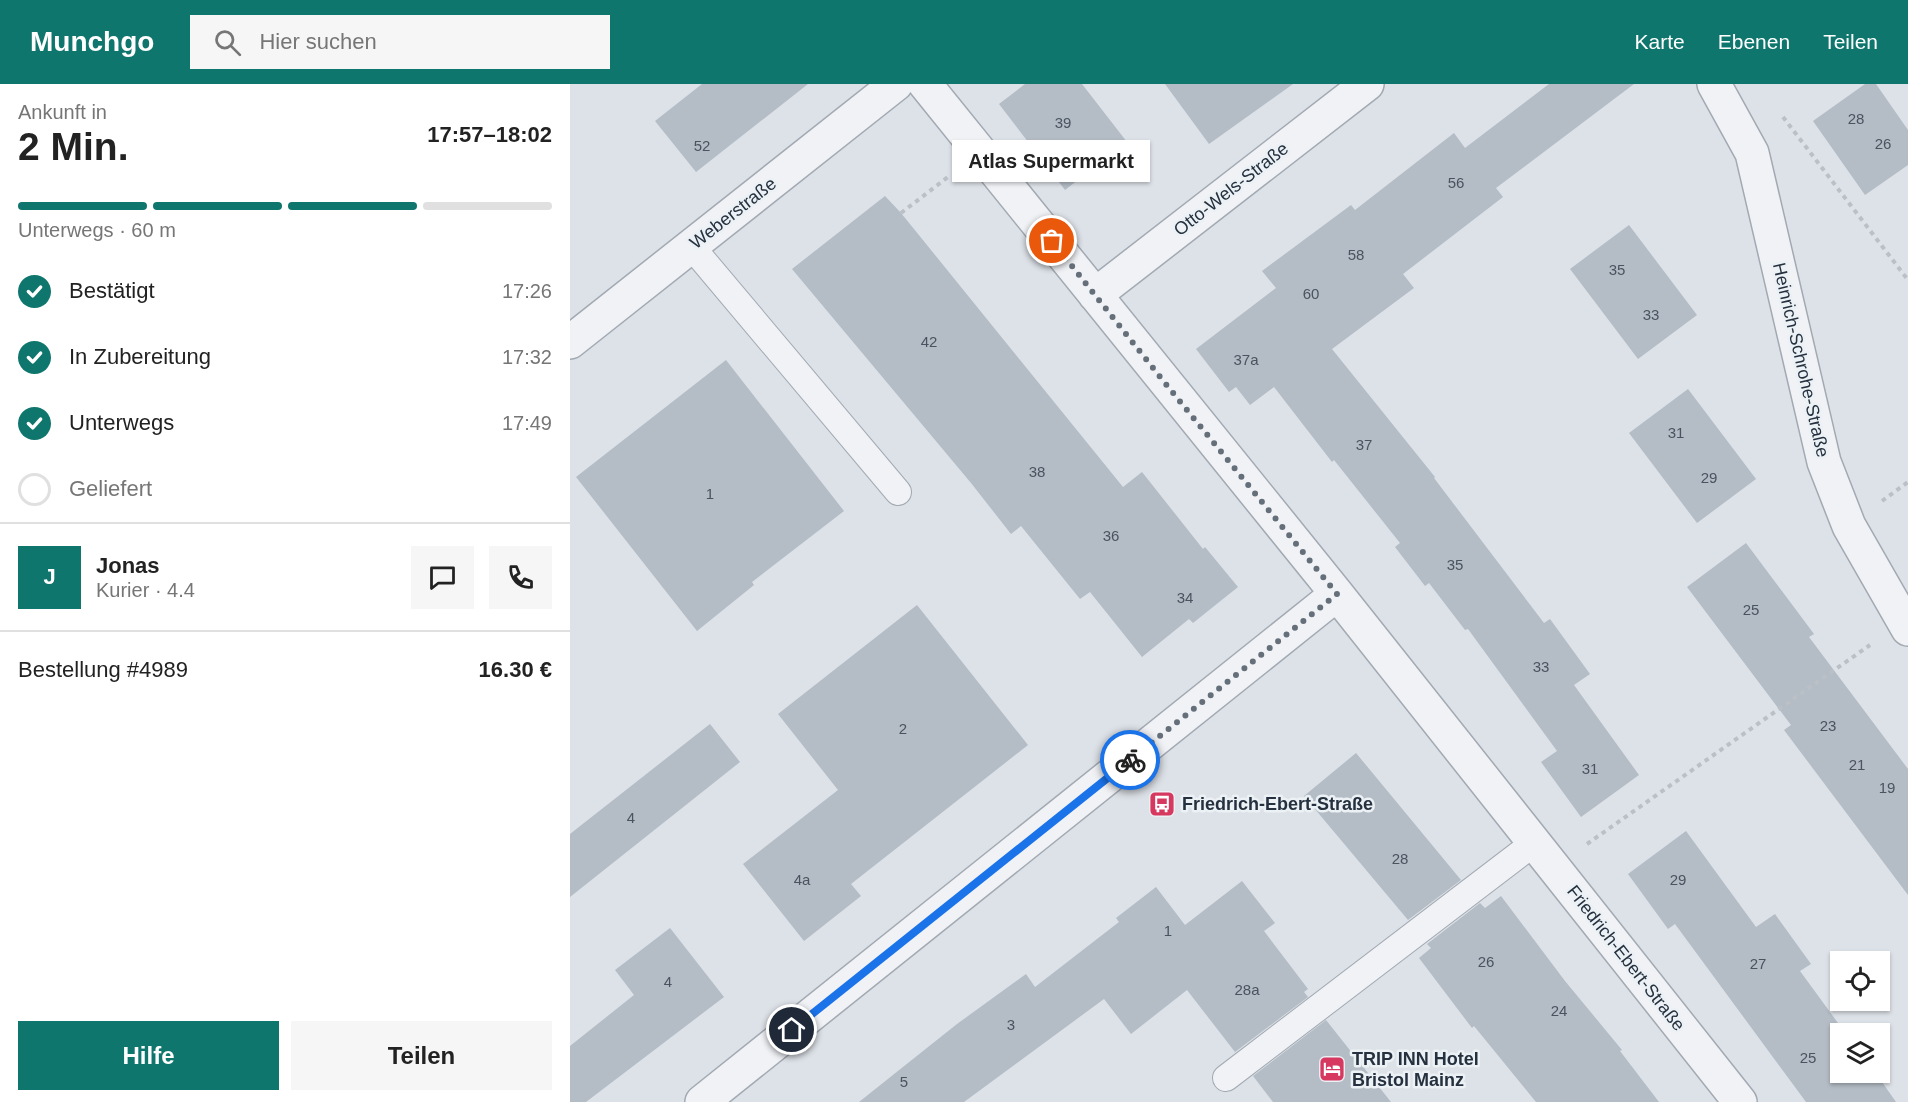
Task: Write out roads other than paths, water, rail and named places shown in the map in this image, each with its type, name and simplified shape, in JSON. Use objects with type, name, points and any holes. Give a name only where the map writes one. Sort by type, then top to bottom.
[{"type":"street","name":"Weberstraße","points":[[570,342],[896,84]]},
{"type":"street","name":"Friedrich-Ebert-Straße","points":[[925,84],[1337,594],[1740,1102]]},
{"type":"street","name":"Otto-Wels-Straße","points":[[1095,295],[1367,84]]},
{"type":"street","name":"Heinrich-Schrohe-Straße","points":[[1714,84],[1752,153],[1824,462],[1849,526],[1905,625]]},
{"type":"street","points":[[702,1102],[1337,594]]},
{"type":"lane","points":[[691,246],[898,492]]},
{"type":"lane","points":[[1226,1078],[1544,855]]},
{"type":"place","name":"Atlas Supermarkt","points":[[1052,241]]},
{"type":"place","name":"Friedrich-Ebert-Straße","points":[[1162,804]]},
{"type":"place","name":"TRIP INN Hotel Bristol Mainz","points":[[1332,1069]]}]
